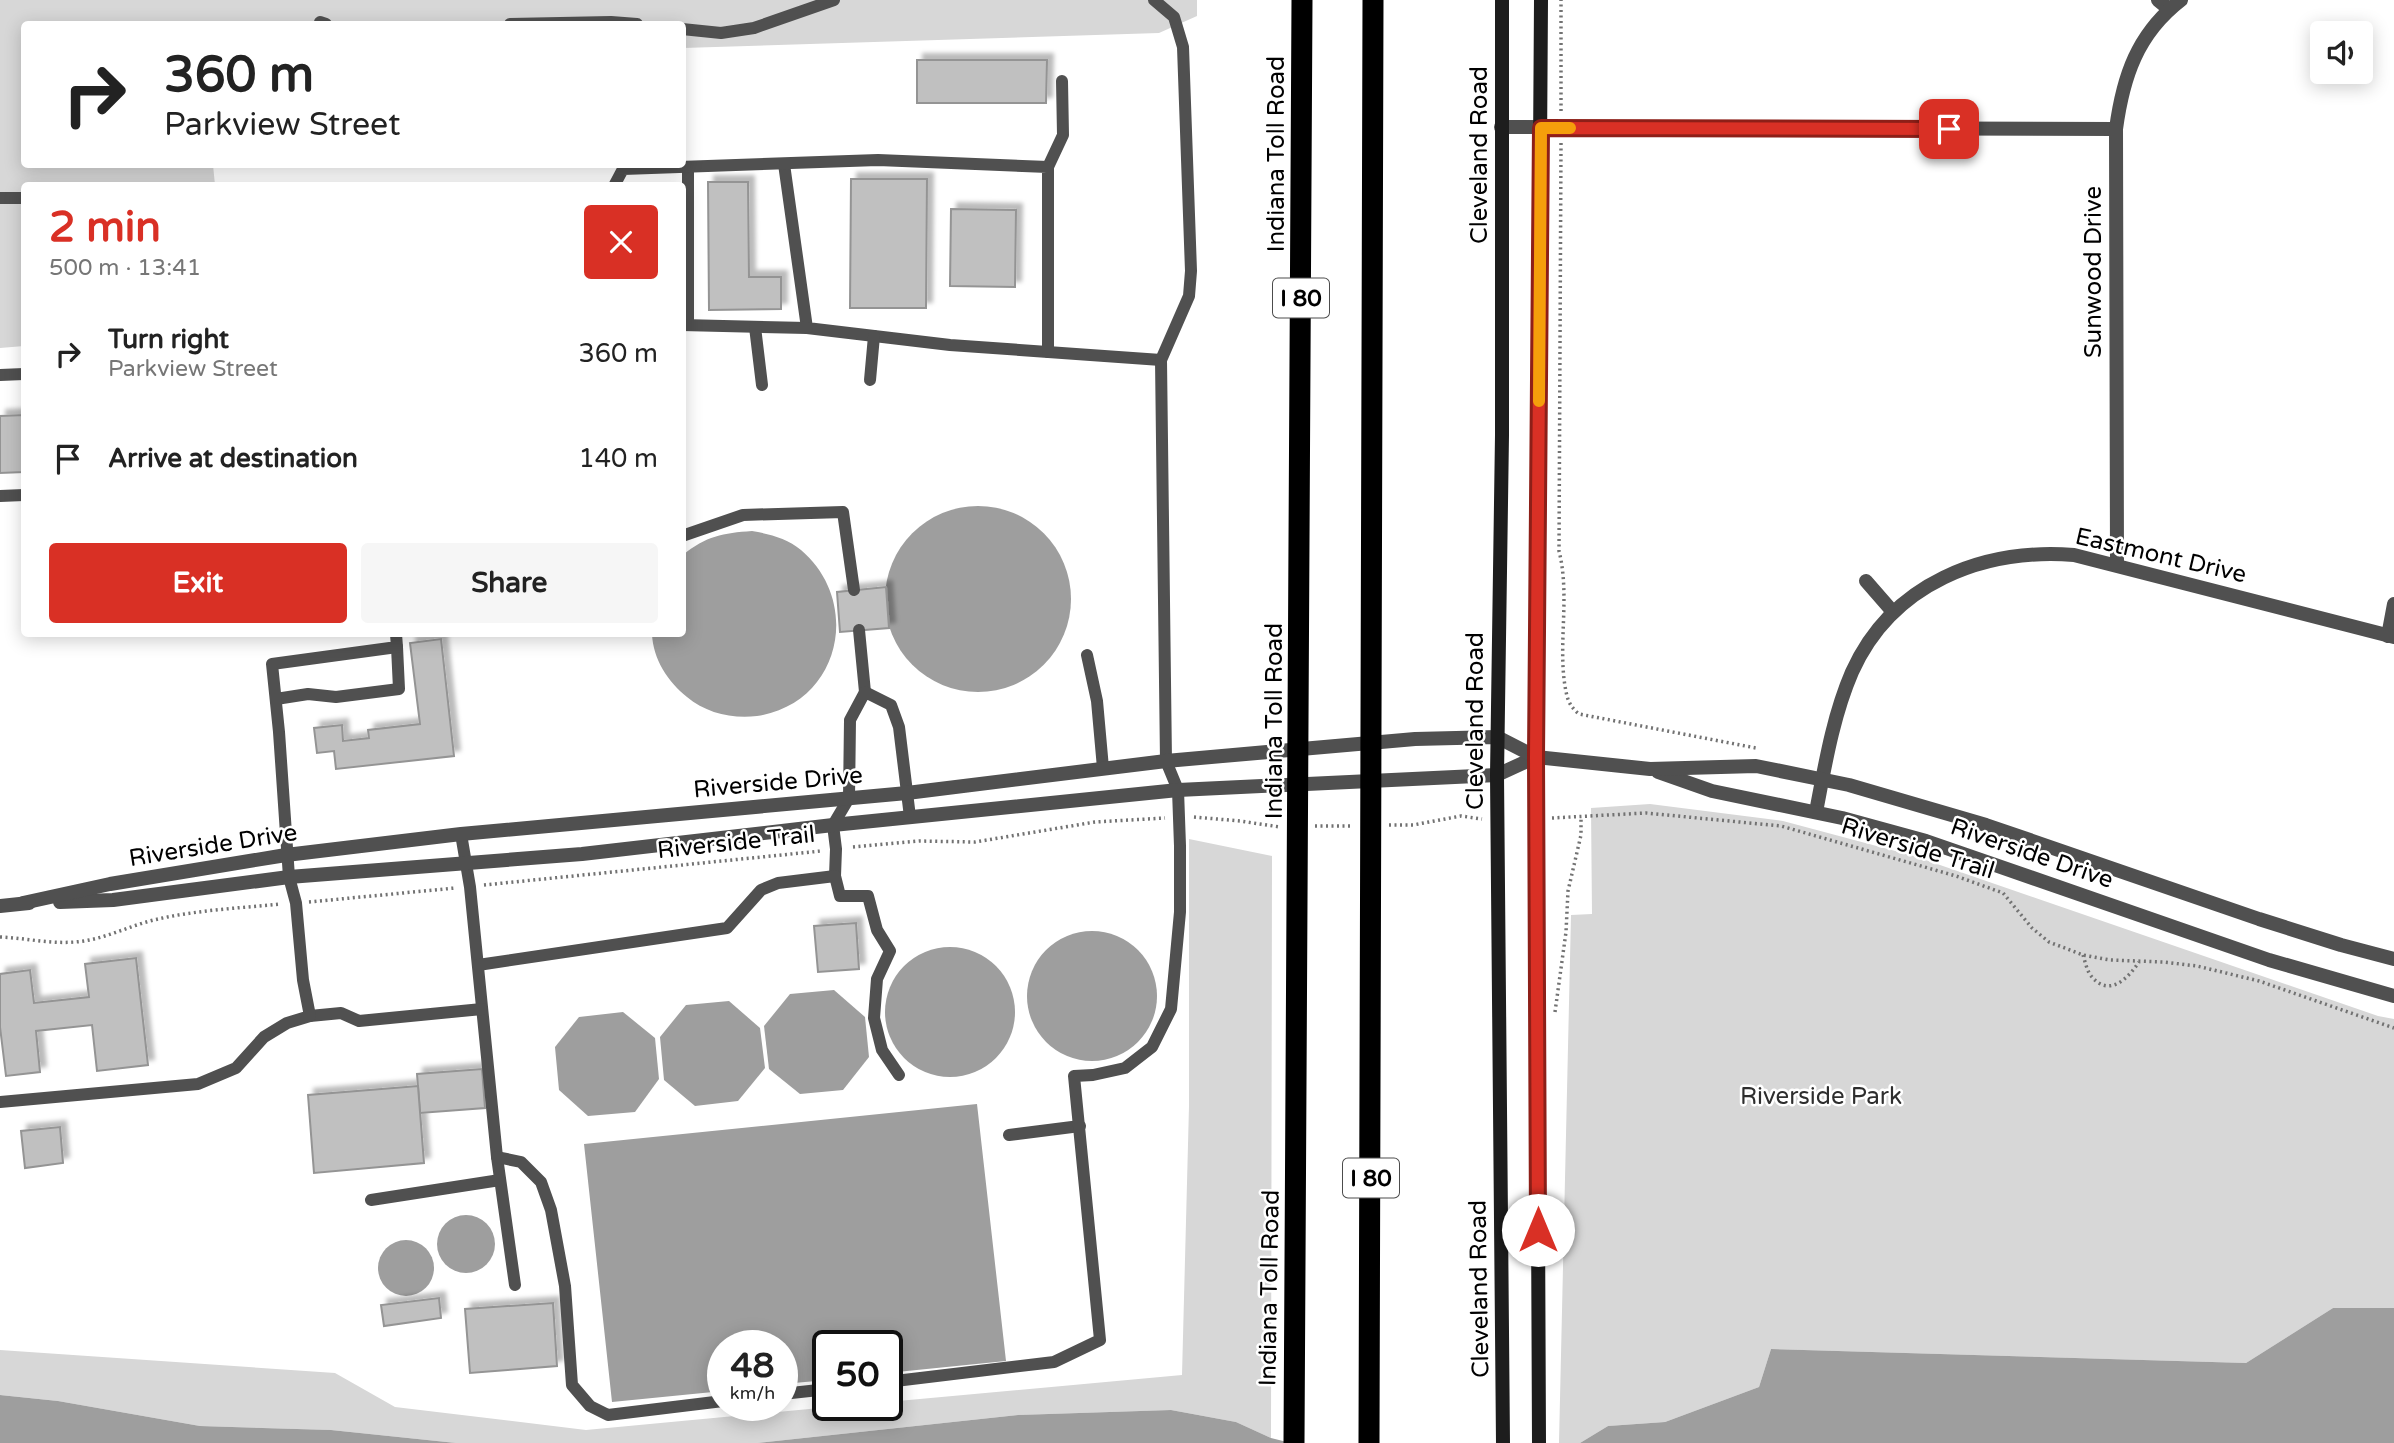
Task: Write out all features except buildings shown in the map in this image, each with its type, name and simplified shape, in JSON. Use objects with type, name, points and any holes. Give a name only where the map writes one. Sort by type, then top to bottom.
[{"type":"highway","name":"Indiana Toll Road","points":[[1294,1443],[1301,595],[1302,0]]},
{"type":"highway","name":"I 80","points":[[1369,1443],[1373,0]]},
{"type":"main road","name":"Cleveland Road","points":[[1502,0],[1502,435],[1497,775],[1503,1443]]},
{"type":"main road","points":[[1539,1443],[1536,757],[1541,0]]},
{"type":"street","name":"Sunwood Drive","points":[[2117,565],[2116,129],[2123,83],[2138,50],[2163,5],[2181,0]]},
{"type":"street","points":[[1501,127],[2116,129]]},
{"type":"street","name":"Eastmont Drive","points":[[1816,812],[1839,708],[1853,671],[1867,645],[1893,612],[1947,574],[1975,564],[2013,555],[2074,555],[2391,636]]},
{"type":"street","points":[[1866,581],[1893,612]]},
{"type":"street","points":[[2391,636],[2394,604]]},
{"type":"street","name":"Riverside Drive","points":[[23,904],[110,884],[286,855],[461,834],[907,793],[1166,761],[1415,739],[1497,737],[1536,757],[1650,769],[1756,766],[1849,785],[1986,825],[2259,919],[2394,959]]},
{"type":"street","name":"Riverside Drive","points":[[0,906],[113,900],[289,877],[582,854],[1178,790],[1497,775],[1536,757]]},
{"type":"street","name":"Riverside Drive","points":[[1650,769],[1712,791],[1816,812],[1926,841],[2269,960],[2394,996]]},
{"type":"lane","points":[[686,29],[721,33],[754,28],[834,0]]},
{"type":"lane","points":[[903,1380],[1054,1362],[1100,1340],[1074,1076],[1125,1068],[1152,1047],[1171,1009],[1180,912],[1178,790],[1166,761],[1161,360],[1189,296],[1191,271],[1183,47],[1174,17],[1154,0]]},
{"type":"lane","points":[[1048,352],[1048,167],[1063,135],[1062,81]]},
{"type":"lane","points":[[686,272],[688,167],[878,160],[1048,167]]},
{"type":"lane","points":[[784,164],[807,328]]},
{"type":"lane","points":[[616,182],[623,169],[656,168]]},
{"type":"lane","points":[[0,198],[21,198]]},
{"type":"lane","points":[[686,325],[807,328],[950,345],[1161,360]]},
{"type":"lane","points":[[755,327],[762,385]]},
{"type":"lane","points":[[870,380],[874,335]]},
{"type":"lane","points":[[0,375],[21,374]]},
{"type":"lane","points":[[0,496],[21,495]]},
{"type":"lane","points":[[686,535],[743,514],[843,512],[854,590]]},
{"type":"lane","points":[[859,630],[865,692],[850,720],[849,798],[833,825],[835,876],[840,896],[868,896],[877,930],[890,951],[877,979],[874,1018],[882,1050],[899,1075]]},
{"type":"lane","points":[[276,699],[308,694],[336,698],[399,689],[396,640],[272,664],[286,855],[296,903],[303,980],[310,1016]]},
{"type":"lane","points":[[1087,655],[1097,701],[1103,768]]},
{"type":"lane","points":[[865,692],[891,705],[899,727],[910,817]]},
{"type":"lane","points":[[461,834],[470,887],[497,1157],[515,1285]]},
{"type":"lane","points":[[478,965],[727,928],[761,890],[778,883],[835,876]]},
{"type":"lane","points":[[0,1102],[198,1084],[236,1068],[264,1037],[287,1023],[310,1016],[341,1013],[359,1021],[482,1009]]},
{"type":"lane","points":[[1009,1135],[1080,1126]]},
{"type":"lane","points":[[497,1157],[521,1162],[541,1182],[551,1210],[565,1286],[572,1385],[590,1406],[608,1415],[707,1403]]},
{"type":"lane","points":[[371,1200],[500,1180]]},
{"type":"path","points":[[1561,0],[1559,551],[1564,570],[1564,677],[1567,698],[1579,714],[1769,750]]},
{"type":"path","name":"Riverside Trail","points":[[1567,818],[1646,813],[1781,826],[1956,876],[2003,894],[2032,928],[2049,942],[2083,955],[2197,966],[2259,981],[2394,1028]]},
{"type":"path","points":[[1385,825],[1413,824],[1461,816],[1478,819]]},
{"type":"path","name":"Riverside Trail","points":[[0,937],[38,942],[76,942],[97,939],[156,919],[201,912],[919,841],[975,842],[1095,822],[1178,817],[1289,827]]},
{"type":"path","points":[[1555,1013],[1566,932],[1568,891],[1581,835],[1581,817]]},
{"type":"path","points":[[1303,827],[1358,825]]},
{"type":"path","points":[[2083,955],[2091,977],[2111,985],[2128,978],[2139,962]]},
{"type":"green space","points":[[0,0],[1197,0],[1197,16],[1159,33],[686,48],[686,21],[21,21],[21,168],[213,168],[215,182],[21,182],[21,346],[0,348]]},
{"type":"green space","name":"Riverside Park","points":[[1650,804],[1783,821],[1914,856],[2378,1016],[2394,1019],[2394,1308],[2333,1308],[2246,1363],[1771,1349],[1759,1387],[1665,1422],[1608,1426],[1580,1443],[1559,1443],[1571,915],[1592,914],[1591,808]]},
{"type":"green space","points":[[1189,839],[1272,856],[1271,1438],[1236,1422],[1171,1410],[1018,1415],[758,1443],[456,1443],[331,1430],[200,1426],[58,1401],[0,1395],[0,1350],[335,1373],[395,1407],[586,1430],[707,1419],[707,1421],[798,1421],[798,1410],[812,1409],[812,1421],[903,1421],[903,1401],[1182,1375],[1189,1106]]},
{"type":"shaded area","points":[[978,506],[1014,513],[1044,533],[1064,563],[1071,599],[1064,635],[1044,665],[1014,685],[978,692],[942,685],[912,665],[892,635],[885,599],[892,563],[912,533],[942,513]]},
{"type":"shaded area","points":[[752,531],[771,535],[801,550],[820,572],[832,597],[836,623],[833,648],[824,672],[808,692],[785,708],[757,716],[720,714],[694,703],[668,677],[653,643],[652,637],[686,637],[686,553],[715,537]]},
{"type":"shaded area","points":[[1092,931],[1117,936],[1138,950],[1152,971],[1157,996],[1152,1021],[1138,1042],[1117,1056],[1092,1061],[1067,1056],[1046,1042],[1032,1021],[1027,996],[1032,971],[1046,950],[1067,936]]},
{"type":"shaded area","points":[[950,947],[975,952],[996,966],[1010,987],[1015,1012],[1010,1037],[996,1058],[975,1072],[950,1077],[925,1072],[904,1058],[890,1037],[885,1012],[890,987],[904,966],[925,952]]},
{"type":"shaded area","points":[[834,990],[865,1017],[869,1057],[843,1090],[800,1094],[769,1069],[764,1026],[790,994]]},
{"type":"shaded area","points":[[729,1001],[760,1028],[765,1068],[738,1101],[695,1106],[664,1080],[660,1037],[686,1005]]},
{"type":"shaded area","points":[[623,1012],[655,1038],[659,1079],[635,1112],[588,1116],[559,1090],[555,1047],[579,1017]]},
{"type":"shaded area","points":[[977,1104],[1006,1361],[903,1371],[903,1330],[812,1330],[812,1381],[798,1383],[798,1330],[707,1330],[707,1393],[612,1402],[584,1144]]},
{"type":"shaded area","points":[[460,1215],[472,1215],[487,1223],[495,1238],[495,1250],[487,1265],[472,1273],[460,1273],[445,1265],[437,1250],[437,1238],[445,1223]]},
{"type":"shaded area","points":[[400,1240],[412,1240],[422,1244],[430,1252],[434,1268],[430,1284],[422,1292],[412,1296],[400,1296],[390,1292],[382,1284],[378,1274],[378,1262],[382,1252],[390,1244]]},
{"type":"shaded area","points":[[2333,1308],[2394,1308],[2394,1443],[1580,1443],[1608,1426],[1665,1422],[1759,1387],[1771,1349],[2246,1363]]},
{"type":"shaded area","points":[[0,1395],[58,1401],[200,1426],[331,1430],[456,1443],[0,1443]]},
{"type":"shaded area","points":[[1171,1410],[1236,1422],[1271,1438],[1291,1443],[758,1443],[1018,1415]]},
{"type":"slow traffic","points":[[1539,401],[1541,128],[1570,128]]},
{"type":"route","points":[[1538,1230],[1536,757],[1541,128],[1949,129]]}]
